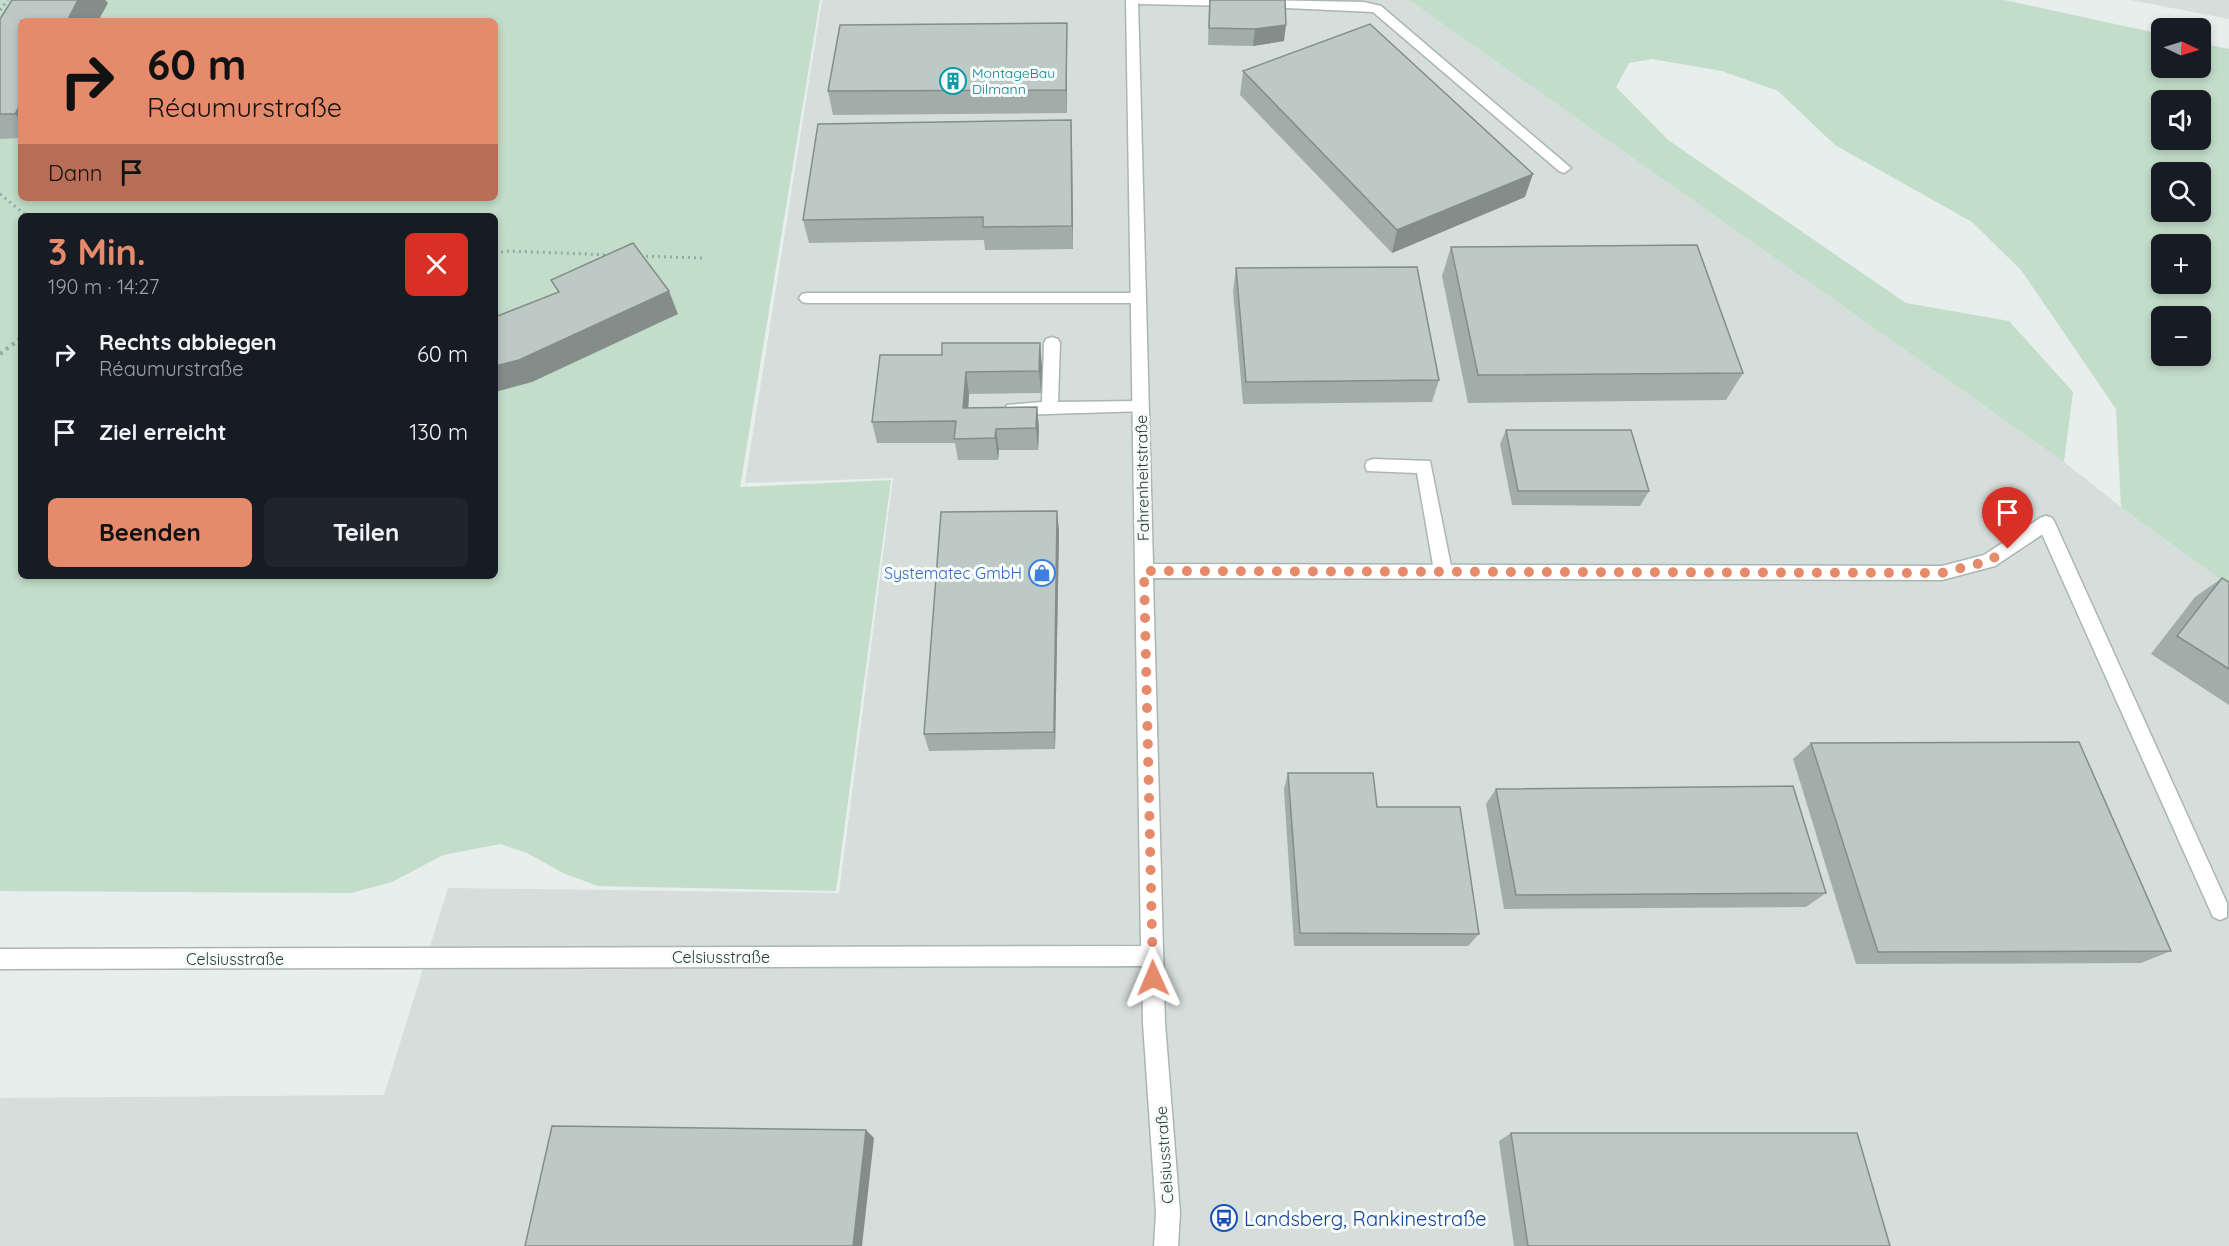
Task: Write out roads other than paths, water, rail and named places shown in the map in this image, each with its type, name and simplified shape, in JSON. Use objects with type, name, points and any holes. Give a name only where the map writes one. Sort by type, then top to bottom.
[{"type":"street","name":"Fahrenheitstraße","points":[[1132,0],[1152,956]]},
{"type":"street","points":[[1140,0],[1364,6],[1377,9],[1564,168]]},
{"type":"street","points":[[807,298],[1138,298]]},
{"type":"street","points":[[1050,408],[1052,343]]},
{"type":"street","points":[[992,410],[1140,407]]},
{"type":"street","points":[[1373,466],[1424,466],[1443,571]]},
{"type":"street","points":[[1144,571],[1942,573],[1989,561],[2046,523],[2220,910]]},
{"type":"street","name":"Celsiusstraße","points":[[0,959],[1152,956],[1154,1023],[1168,1213],[1166,1246]]},
{"type":"place","name":"MontageBau Dilmann","points":[[953,81]]},
{"type":"place","name":"Systematec GmbH","points":[[1042,573]]},
{"type":"place","name":"Landsberg, Rankinestraße","points":[[1224,1218]]}]
